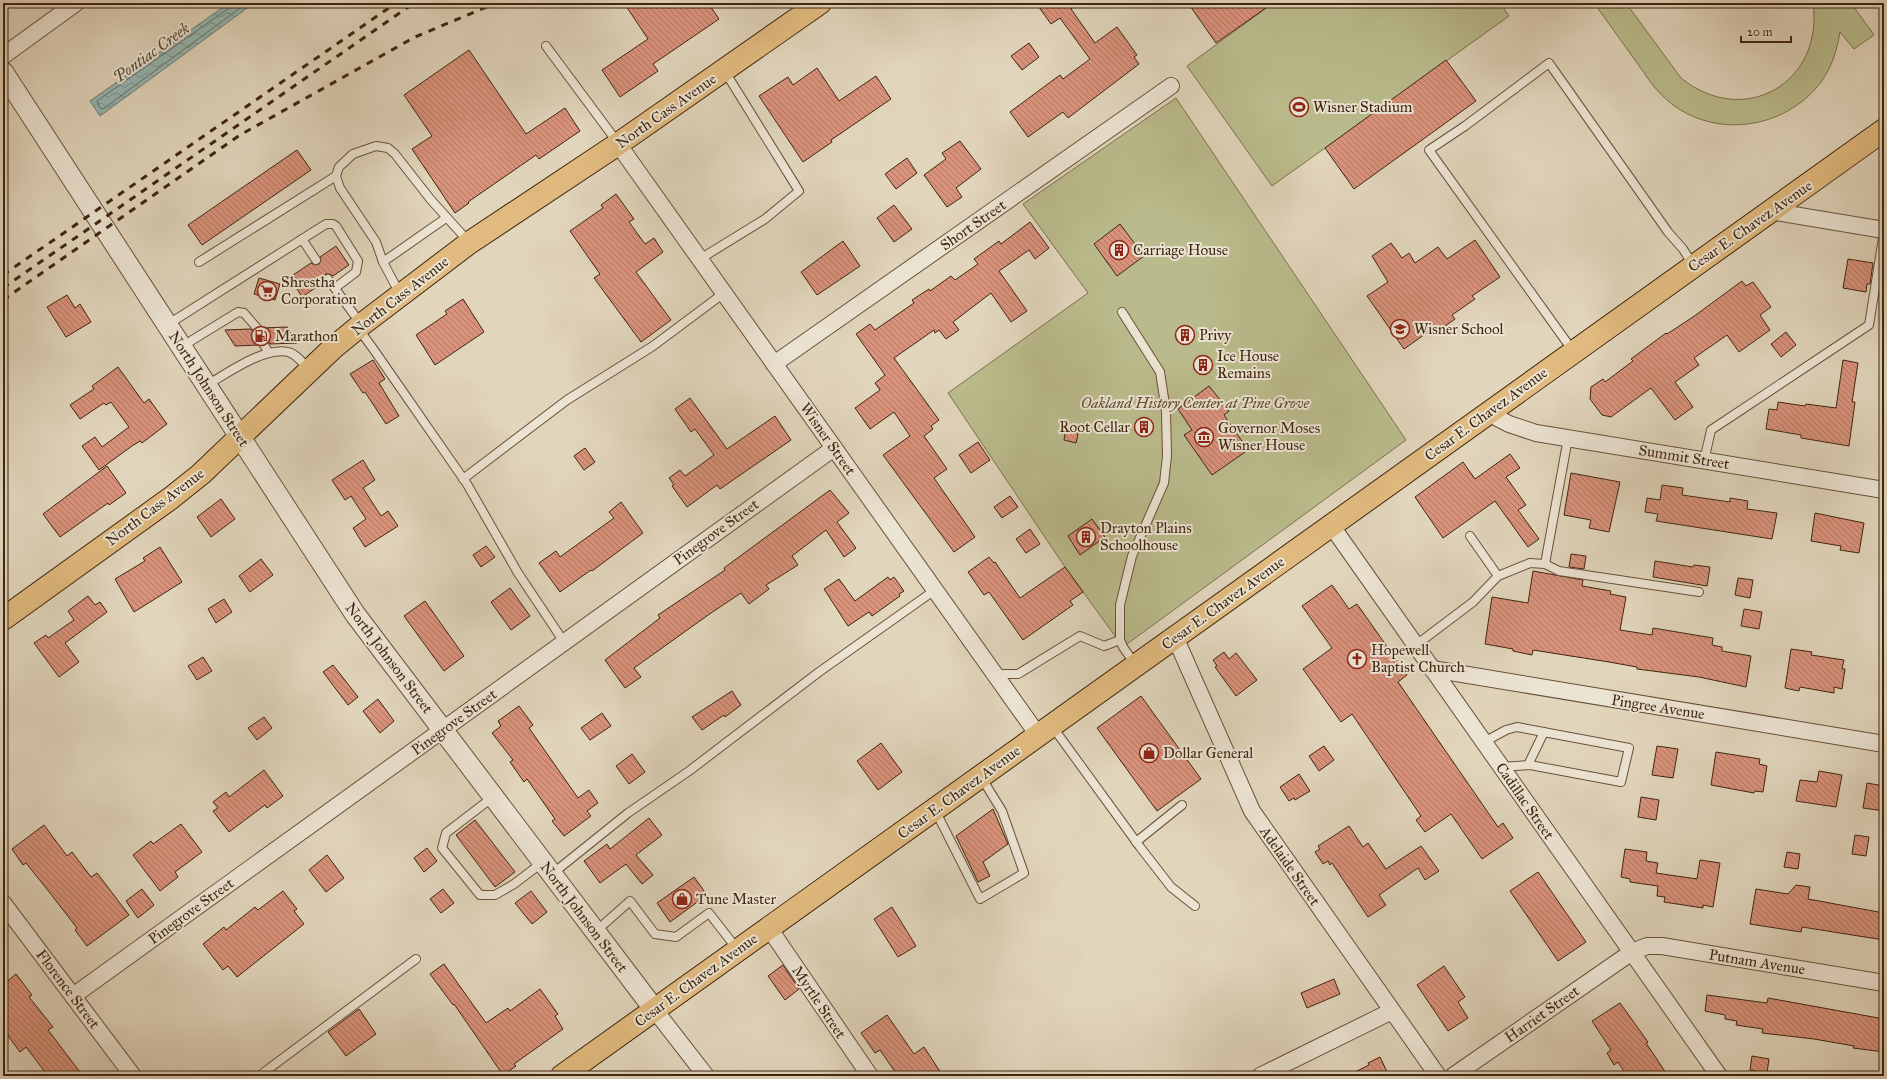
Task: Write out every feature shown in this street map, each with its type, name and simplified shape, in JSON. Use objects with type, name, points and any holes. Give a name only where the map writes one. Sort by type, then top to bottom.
[{"type":"main road","name":"North Cass Avenue","points":[[3,619],[171,498],[201,474],[310,370],[359,326],[469,243],[618,144],[820,3]]},
{"type":"main road","name":"Cesar E. Chavez Avenue","points":[[562,1076],[1884,130]]},
{"type":"street","points":[[3,56],[76,3]]},
{"type":"street","name":"North Johnson Street","points":[[3,72],[355,614],[654,1010],[706,1076]]},
{"type":"street","name":"Short Street","points":[[774,364],[1171,86]]},
{"type":"street","name":"Wisner Street","points":[[618,144],[995,674],[1045,730]]},
{"type":"street","points":[[1770,212],[1884,231]]},
{"type":"street","name":"Summit Street","points":[[1488,413],[1516,427],[1536,433],[1884,490]]},
{"type":"street","name":"Pinegrove Street","points":[[73,996],[834,448]]},
{"type":"street","name":"Cadillac Street","points":[[1331,525],[1719,1076]]},
{"type":"street","name":"Adelaide Street","points":[[1176,637],[1252,811],[1438,1076]]},
{"type":"street","name":"Pingree Avenue","points":[[1432,669],[1884,744]]},
{"type":"street","name":"Florence Street","points":[[3,903],[133,1076]]},
{"type":"street","name":"Myrtle Street","points":[[769,928],[870,1076]]},
{"type":"street","name":"Putnam Avenue","points":[[1632,952],[1647,946],[1662,946],[1884,983]]},
{"type":"street","name":"Harriet Street","points":[[1453,1076],[1632,952]]},
{"type":"street","points":[[1260,1076],[1392,1011]]},
{"type":"lane","points":[[546,46],[618,144]]},
{"type":"lane","points":[[1573,352],[1429,150],[1465,126],[1549,63],[1668,232],[1683,249],[1694,266]]},
{"type":"lane","points":[[700,259],[764,219],[799,191],[724,70]]},
{"type":"lane","points":[[400,296],[383,262],[376,242],[340,188],[336,176],[339,167],[353,154],[376,146],[388,148],[395,154],[446,218],[469,243]]},
{"type":"lane","points":[[199,262],[336,176]]},
{"type":"lane","points":[[383,262],[446,218]]},
{"type":"lane","points":[[167,324],[326,224],[333,224],[336,226],[358,261],[356,272],[335,288]]},
{"type":"lane","points":[[1704,461],[1711,430],[1869,325],[1884,231]]},
{"type":"lane","points":[[302,238],[316,260]]},
{"type":"lane","points":[[328,279],[374,350],[463,479],[518,572],[564,642]]},
{"type":"lane","points":[[463,479],[567,400],[654,346],[724,293]]},
{"type":"lane","points":[[182,347],[232,314],[238,312],[244,313],[258,328]]},
{"type":"lane","points":[[1122,312],[1160,372],[1166,411],[1168,456],[1164,483],[1132,556],[1120,605],[1120,640],[1123,647],[1136,665]]},
{"type":"lane","points":[[264,345],[269,353]]},
{"type":"lane","points":[[207,386],[237,366],[269,353],[279,351],[293,354],[310,370]]},
{"type":"lane","points":[[1545,564],[1568,438]]},
{"type":"lane","points":[[1470,536],[1498,576]]},
{"type":"lane","points":[[1416,645],[1473,602],[1498,576],[1530,563],[1545,564],[1559,571],[1699,592]]},
{"type":"lane","points":[[493,797],[446,833],[442,848],[480,895],[495,895],[547,868],[689,771],[819,672],[935,590]]},
{"type":"lane","points":[[995,674],[1018,674],[1080,636],[1104,646],[1120,640]]},
{"type":"lane","points":[[1484,742],[1506,730],[1517,727],[1629,748],[1621,782],[1528,765],[1501,767]]},
{"type":"lane","points":[[1045,730],[1171,887],[1195,906]]},
{"type":"lane","points":[[1528,765],[1544,732]]},
{"type":"lane","points":[[935,809],[980,899],[1024,874],[1002,812],[981,776]]},
{"type":"lane","points":[[1136,842],[1182,804]]},
{"type":"lane","points":[[595,932],[630,901],[655,934],[676,937],[709,913],[738,950]]},
{"type":"lane","points":[[259,1076],[416,959]]},
{"type":"green space","name":"Wisner Stadium","points":[[1273,3],[1500,3],[1509,16],[1272,186],[1187,66]]},
{"type":"green space","points":[[1594,3],[1626,3],[1681,78],[1705,93],[1730,99],[1753,98],[1775,90],[1793,75],[1806,56],[1813,31],[1813,3],[1851,3],[1874,35],[1854,49],[1840,32],[1836,52],[1821,82],[1806,98],[1788,111],[1769,119],[1748,124],[1726,125],[1705,121],[1685,113],[1662,96]]},
{"type":"green space","name":"Oakland History Center at Pine Grove","points":[[1176,98],[1406,440],[1123,647],[1065,567],[948,393],[1088,293],[1023,204]]},
{"type":"water","points":[[229,3],[254,3],[100,116],[90,101]]},
{"type":"building","points":[[624,3],[708,3],[719,19],[653,64],[658,71],[620,97],[602,70],[648,39]]},
{"type":"building","points":[[1036,3],[1079,3],[1071,9],[1095,43],[1117,27],[1137,55],[1134,57],[1139,64],[1068,118],[1063,112],[1028,137],[1010,112],[1060,75],[1063,79],[1090,59],[1060,18],[1051,24]]},
{"type":"building","points":[[1188,3],[1273,3],[1216,43]]},
{"type":"building","points":[[1029,43],[1039,57],[1022,70],[1011,56]]},
{"type":"building","points":[[469,50],[526,134],[565,108],[580,131],[539,159],[536,155],[468,202],[469,203],[455,213],[412,149],[432,136],[404,95]]},
{"type":"building","points":[[1446,60],[1476,101],[1354,189],[1325,148]]},
{"type":"building","points":[[817,68],[839,101],[876,76],[891,99],[831,140],[832,142],[803,162],[759,96],[788,77],[793,85]]},
{"type":"building","points":[[960,141],[981,169],[956,188],[962,197],[947,207],[924,175],[946,159],[942,153]]},
{"type":"building","points":[[297,150],[311,170],[202,245],[188,225]]},
{"type":"building","points":[[907,158],[917,173],[896,189],[885,174]]},
{"type":"building","points":[[616,194],[634,219],[629,222],[645,244],[654,238],[663,252],[636,272],[671,320],[641,342],[594,278],[600,274],[570,231],[603,208],[601,205]]},
{"type":"building","points":[[894,205],[912,229],[894,242],[877,218]]},
{"type":"building","points":[[1030,222],[1049,248],[1035,259],[1029,250],[999,271],[1027,311],[1011,322],[991,293],[953,322],[959,330],[946,339],[939,330],[935,333],[934,330],[894,358],[939,420],[931,426],[933,429],[924,436],[947,469],[934,478],[975,537],[954,552],[883,455],[910,436],[894,412],[870,429],[855,408],[880,390],[875,383],[885,375],[856,334],[870,324],[875,330],[914,303],[912,300],[929,289],[930,291],[951,276],[955,280],[978,264],[974,259],[999,241],[1001,244]]},
{"type":"building","name":"Carriage House","points":[[1120,224],[1144,256],[1117,276],[1094,244]]},
{"type":"building","points":[[1475,240],[1500,277],[1472,296],[1475,299],[1452,315],[1455,319],[1431,336],[1428,332],[1404,349],[1367,296],[1388,282],[1372,256],[1391,243],[1402,258],[1409,253],[1415,263],[1438,247],[1447,259]]},
{"type":"building","points":[[843,241],[860,266],[817,295],[801,272]]},
{"type":"building","points":[[336,246],[349,265],[333,276],[330,274],[325,274],[323,277],[324,282],[302,297],[290,277],[311,263],[316,265],[319,264],[321,260],[320,257]]},
{"type":"building","points":[[1848,259],[1873,263],[1870,284],[1867,284],[1866,292],[1843,288]]},
{"type":"building","points":[[259,278],[280,284],[275,300],[254,294]]},
{"type":"building","points":[[1742,281],[1746,286],[1753,282],[1771,307],[1760,315],[1770,330],[1739,352],[1727,335],[1694,358],[1699,365],[1675,382],[1693,407],[1675,420],[1651,388],[1611,417],[1602,415],[1590,399],[1591,387],[1603,379],[1605,382],[1633,361],[1631,359],[1666,333],[1667,334],[1693,317]]},
{"type":"building","points":[[67,295],[75,308],[80,304],[91,322],[66,337],[47,307]]},
{"type":"building","points":[[463,299],[484,332],[435,365],[416,335],[447,314],[445,311]]},
{"type":"building","points":[[287,327],[297,343],[270,344],[267,340],[263,340],[259,342],[259,345],[235,346],[225,330],[250,329],[258,333],[261,332],[262,328]]},
{"type":"building","points":[[1786,332],[1796,345],[1781,357],[1771,344]]},
{"type":"building","points":[[373,360],[385,379],[379,383],[399,416],[386,424],[365,392],[363,393],[350,374]]},
{"type":"building","points":[[1843,360],[1858,363],[1852,402],[1855,402],[1849,446],[1801,438],[1801,435],[1766,429],[1769,409],[1777,410],[1778,402],[1805,406],[1806,404],[1836,408]]},
{"type":"building","points":[[118,367],[144,403],[149,399],[167,424],[142,443],[140,441],[132,446],[99,470],[82,446],[95,437],[102,447],[129,427],[111,402],[106,405],[104,403],[80,419],[70,405],[94,389],[92,386]]},
{"type":"building","name":"Governor Moses Wisner House","points":[[1209,386],[1229,411],[1224,415],[1248,450],[1212,475],[1184,435],[1192,430],[1178,409]]},
{"type":"building","points":[[690,398],[727,449],[775,416],[791,440],[720,489],[717,485],[687,507],[672,486],[674,485],[669,478],[680,470],[685,476],[714,455],[695,429],[691,432],[675,409]]},
{"type":"building","points":[[1066,428],[1075,430],[1078,434],[1076,443],[1064,440]]},
{"type":"building","points":[[978,442],[990,460],[971,473],[959,455]]},
{"type":"building","points":[[585,448],[595,462],[584,470],[574,456]]},
{"type":"building","points":[[1510,454],[1520,468],[1506,477],[1526,505],[1518,510],[1539,539],[1528,547],[1495,501],[1443,538],[1415,497],[1463,462],[1475,479]]},
{"type":"building","points":[[363,460],[375,480],[363,488],[381,516],[388,511],[398,526],[365,547],[353,528],[366,519],[351,496],[345,500],[332,480]]},
{"type":"building","points":[[107,466],[126,493],[109,505],[108,503],[60,537],[43,514]]},
{"type":"building","points":[[1571,473],[1620,482],[1609,532],[1589,528],[1591,520],[1564,515]]},
{"type":"building","points":[[1662,485],[1683,488],[1682,495],[1730,502],[1730,498],[1748,501],[1747,509],[1777,513],[1772,539],[1656,521],[1658,514],[1645,512],[1647,498],[1660,500]]},
{"type":"building","points":[[830,490],[849,513],[837,522],[856,548],[844,557],[826,530],[792,556],[798,565],[766,585],[769,589],[749,604],[741,593],[711,613],[634,668],[641,677],[625,688],[605,660],[660,618],[658,615],[725,570],[724,568]]},
{"type":"building","points":[[1010,496],[1018,507],[1002,518],[994,507]]},
{"type":"building","points":[[221,499],[235,519],[211,537],[197,517]]},
{"type":"building","points":[[621,502],[643,533],[592,571],[591,570],[560,592],[539,563],[556,551],[560,557],[614,518],[609,512]]},
{"type":"building","points":[[1815,513],[1864,523],[1859,553],[1840,550],[1841,546],[1811,541]]},
{"type":"building","name":"Drayton Plains Schoolhouse","points":[[1092,519],[1105,537],[1080,555],[1068,536]]},
{"type":"building","points":[[1030,529],[1040,544],[1026,553],[1016,539]]},
{"type":"building","points":[[486,546],[495,557],[481,567],[473,555]]},
{"type":"building","points":[[160,547],[182,582],[134,612],[115,579],[145,561],[143,558]]},
{"type":"building","points":[[1571,554],[1586,556],[1584,569],[1569,567]]},
{"type":"building","points":[[989,557],[994,563],[995,562],[1020,598],[1065,567],[1083,592],[1070,601],[1073,605],[1023,640],[989,592],[984,595],[968,572]]},
{"type":"building","points":[[261,559],[273,575],[250,592],[239,576]]},
{"type":"building","points":[[1655,561],[1693,567],[1694,565],[1710,567],[1707,586],[1653,577]]},
{"type":"building","points":[[1533,571],[1583,580],[1582,586],[1611,591],[1610,594],[1626,597],[1620,630],[1652,635],[1653,628],[1713,638],[1712,645],[1722,647],[1722,651],[1751,656],[1746,687],[1699,677],[1637,669],[1637,667],[1533,650],[1532,655],[1513,651],[1513,649],[1485,644],[1492,597],[1528,603]]},
{"type":"building","points":[[888,577],[890,580],[894,577],[904,591],[899,594],[900,596],[872,616],[869,612],[848,626],[824,589],[839,579],[855,601]]},
{"type":"building","points":[[1738,578],[1753,580],[1750,598],[1735,595]]},
{"type":"building","points":[[1332,585],[1349,609],[1357,604],[1407,675],[1398,682],[1498,827],[1503,823],[1513,838],[1482,859],[1451,814],[1425,832],[1416,820],[1421,816],[1352,714],[1341,722],[1303,669],[1332,648],[1302,606]]},
{"type":"building","points":[[510,588],[530,616],[511,630],[491,602]]},
{"type":"building","points":[[88,596],[95,605],[100,602],[107,612],[65,643],[79,662],[59,677],[34,643],[46,635],[48,638],[74,620],[68,611]]},
{"type":"building","points":[[224,599],[232,612],[216,623],[208,609]]},
{"type":"building","points":[[425,601],[464,656],[444,671],[404,616]]},
{"type":"building","points":[[1744,609],[1762,612],[1759,629],[1741,626]]},
{"type":"building","points":[[1791,649],[1812,652],[1811,655],[1844,660],[1842,669],[1845,669],[1842,689],[1834,687],[1834,693],[1800,687],[1799,691],[1785,688]]},
{"type":"building","points":[[1224,652],[1229,659],[1236,653],[1257,680],[1236,696],[1215,667],[1217,666],[1213,660]]},
{"type":"building","points":[[203,657],[212,671],[197,680],[188,666]]},
{"type":"building","points":[[333,665],[358,697],[348,705],[323,672]]},
{"type":"building","points":[[732,691],[741,705],[725,717],[724,715],[702,730],[692,717]]},
{"type":"building","name":"Dollar General","points":[[1141,696],[1201,779],[1157,811],[1097,728]]},
{"type":"building","points":[[378,699],[394,721],[380,733],[363,711]]},
{"type":"building","points":[[519,706],[533,725],[529,728],[578,798],[589,790],[598,803],[587,811],[591,816],[564,836],[552,821],[555,819],[527,779],[524,782],[510,762],[513,760],[492,733],[501,726],[498,721]]},
{"type":"building","points":[[602,713],[611,726],[590,740],[581,728]]},
{"type":"building","points":[[264,717],[272,728],[257,740],[248,728]]},
{"type":"building","points":[[881,743],[902,772],[878,790],[857,761]]},
{"type":"building","points":[[1324,746],[1334,760],[1319,771],[1309,756]]},
{"type":"building","points":[[1657,746],[1678,749],[1673,778],[1652,775]]},
{"type":"building","points":[[1716,752],[1760,759],[1759,764],[1767,766],[1763,792],[1755,791],[1754,793],[1711,785]]},
{"type":"building","points":[[632,754],[645,772],[629,784],[616,766]]},
{"type":"building","points":[[264,770],[283,796],[267,808],[265,805],[229,832],[213,811],[218,808],[213,802],[226,792],[229,797]]},
{"type":"building","points":[[1819,771],[1842,775],[1836,807],[1796,801],[1800,780],[1817,782]]},
{"type":"building","points":[[1299,774],[1310,791],[1295,800],[1294,798],[1289,801],[1280,787]]},
{"type":"building","points":[[1867,783],[1884,786],[1884,811],[1863,808]]},
{"type":"building","points":[[1641,797],[1659,800],[1656,820],[1638,817]]},
{"type":"building","points":[[993,809],[1008,844],[983,862],[990,876],[978,882],[956,836]]},
{"type":"building","points":[[649,818],[662,835],[636,855],[653,875],[642,884],[626,864],[600,883],[584,861],[607,844],[610,849]]},
{"type":"building","points":[[475,820],[515,872],[495,887],[456,835]]},
{"type":"building","points":[[181,824],[202,852],[175,872],[178,877],[160,891],[133,855],[151,841],[153,844]]},
{"type":"building","points":[[44,825],[67,856],[72,852],[91,877],[97,873],[129,915],[87,946],[75,930],[77,928],[50,893],[26,863],[23,865],[12,849]]},
{"type":"building","points":[[1349,826],[1363,847],[1368,843],[1386,869],[1421,846],[1439,871],[1425,880],[1418,868],[1379,895],[1386,905],[1368,917],[1332,863],[1330,865],[1328,861],[1323,864],[1315,852],[1320,849],[1318,846]]},
{"type":"building","points":[[1855,835],[1869,837],[1866,856],[1852,854]]},
{"type":"building","points":[[427,848],[437,861],[424,872],[414,858]]},
{"type":"building","points":[[1625,849],[1647,852],[1646,861],[1658,863],[1656,873],[1697,879],[1700,860],[1720,863],[1713,907],[1703,905],[1703,908],[1664,902],[1665,897],[1657,896],[1658,886],[1630,882],[1630,879],[1621,877]]},
{"type":"building","points":[[1787,852],[1800,854],[1798,869],[1784,867]]},
{"type":"building","points":[[327,855],[344,878],[326,892],[309,870]]},
{"type":"building","points":[[1538,872],[1586,942],[1558,961],[1510,891]]},
{"type":"building","name":"Tune Master","points":[[694,877],[707,895],[670,922],[657,903]]},
{"type":"building","points":[[1796,885],[1810,887],[1808,899],[1884,913],[1884,940],[1802,927],[1801,932],[1750,924],[1756,889],[1788,894]]},
{"type":"building","points":[[142,889],[154,905],[138,918],[126,901]]},
{"type":"building","points":[[443,889],[454,903],[441,913],[430,899]]},
{"type":"building","points":[[283,891],[297,909],[294,911],[304,924],[237,977],[228,966],[223,970],[203,944],[224,927],[226,930],[255,907],[258,910]]},
{"type":"building","points":[[531,891],[547,912],[532,924],[515,903]]},
{"type":"building","points":[[892,907],[916,946],[898,957],[874,919]]},
{"type":"building","points":[[444,964],[486,1023],[508,1008],[510,1011],[540,989],[558,1014],[555,1016],[563,1029],[514,1064],[516,1066],[503,1075],[454,1004],[453,1005],[430,974]]},
{"type":"building","points":[[783,965],[799,989],[785,1000],[768,976]]},
{"type":"building","points":[[1444,966],[1465,997],[1458,1002],[1468,1018],[1448,1031],[1417,985]]},
{"type":"building","points":[[16,974],[32,995],[29,997],[53,1027],[48,1030],[83,1076],[48,1076],[26,1047],[20,1052],[3,1029],[3,985]]},
{"type":"building","points":[[1334,979],[1340,994],[1307,1008],[1301,993]]},
{"type":"building","points":[[1707,995],[1767,1003],[1768,998],[1884,1019],[1884,1052],[1853,1048],[1854,1046],[1814,1039],[1762,1033],[1763,1029],[1736,1025],[1737,1021],[1725,1019],[1725,1015],[1705,1011]]},
{"type":"building","points":[[1620,1003],[1648,1042],[1646,1043],[1668,1076],[1627,1076],[1618,1062],[1614,1065],[1607,1053],[1611,1050],[1592,1021]]},
{"type":"building","points":[[359,1009],[376,1034],[346,1056],[328,1032]]},
{"type":"building","points":[[887,1015],[914,1054],[924,1047],[943,1076],[898,1076],[880,1050],[875,1053],[861,1033]]},
{"type":"building","points":[[1752,1056],[1769,1059],[1767,1073],[1750,1070]]},
{"type":"building","points":[[1380,1057],[1389,1076],[1347,1076],[1369,1065],[1368,1063]]},
{"type":"railway","points":[[3,275],[396,3]]},
{"type":"railway","points":[[3,288],[414,3]]},
{"type":"railway","points":[[3,300],[240,135],[415,37],[496,3]]},
{"type":"place","name":"Wisner Stadium","points":[[1299,107]]},
{"type":"place","name":"Carriage House","points":[[1119,250]]},
{"type":"place","name":"Shrestha Corporation","points":[[267,291]]},
{"type":"place","name":"Wisner School","points":[[1400,329]]},
{"type":"place","name":"Privy","points":[[1185,335]]},
{"type":"place","name":"Marathon","points":[[261,336]]},
{"type":"place","name":"Ice House Remains","points":[[1203,365]]},
{"type":"place","name":"Root Cellar","points":[[1144,427]]},
{"type":"place","name":"Governor Moses Wisner House","points":[[1204,437]]},
{"type":"place","name":"Drayton Plains Schoolhouse","points":[[1086,537]]},
{"type":"place","name":"Hopewell Baptist Church","points":[[1357,659]]},
{"type":"place","name":"Dollar General","points":[[1149,753]]},
{"type":"place","name":"Tune Master","points":[[682,899]]},
{"type":"water label","name":"Pontiac Creek","points":[[151,52]]}]
